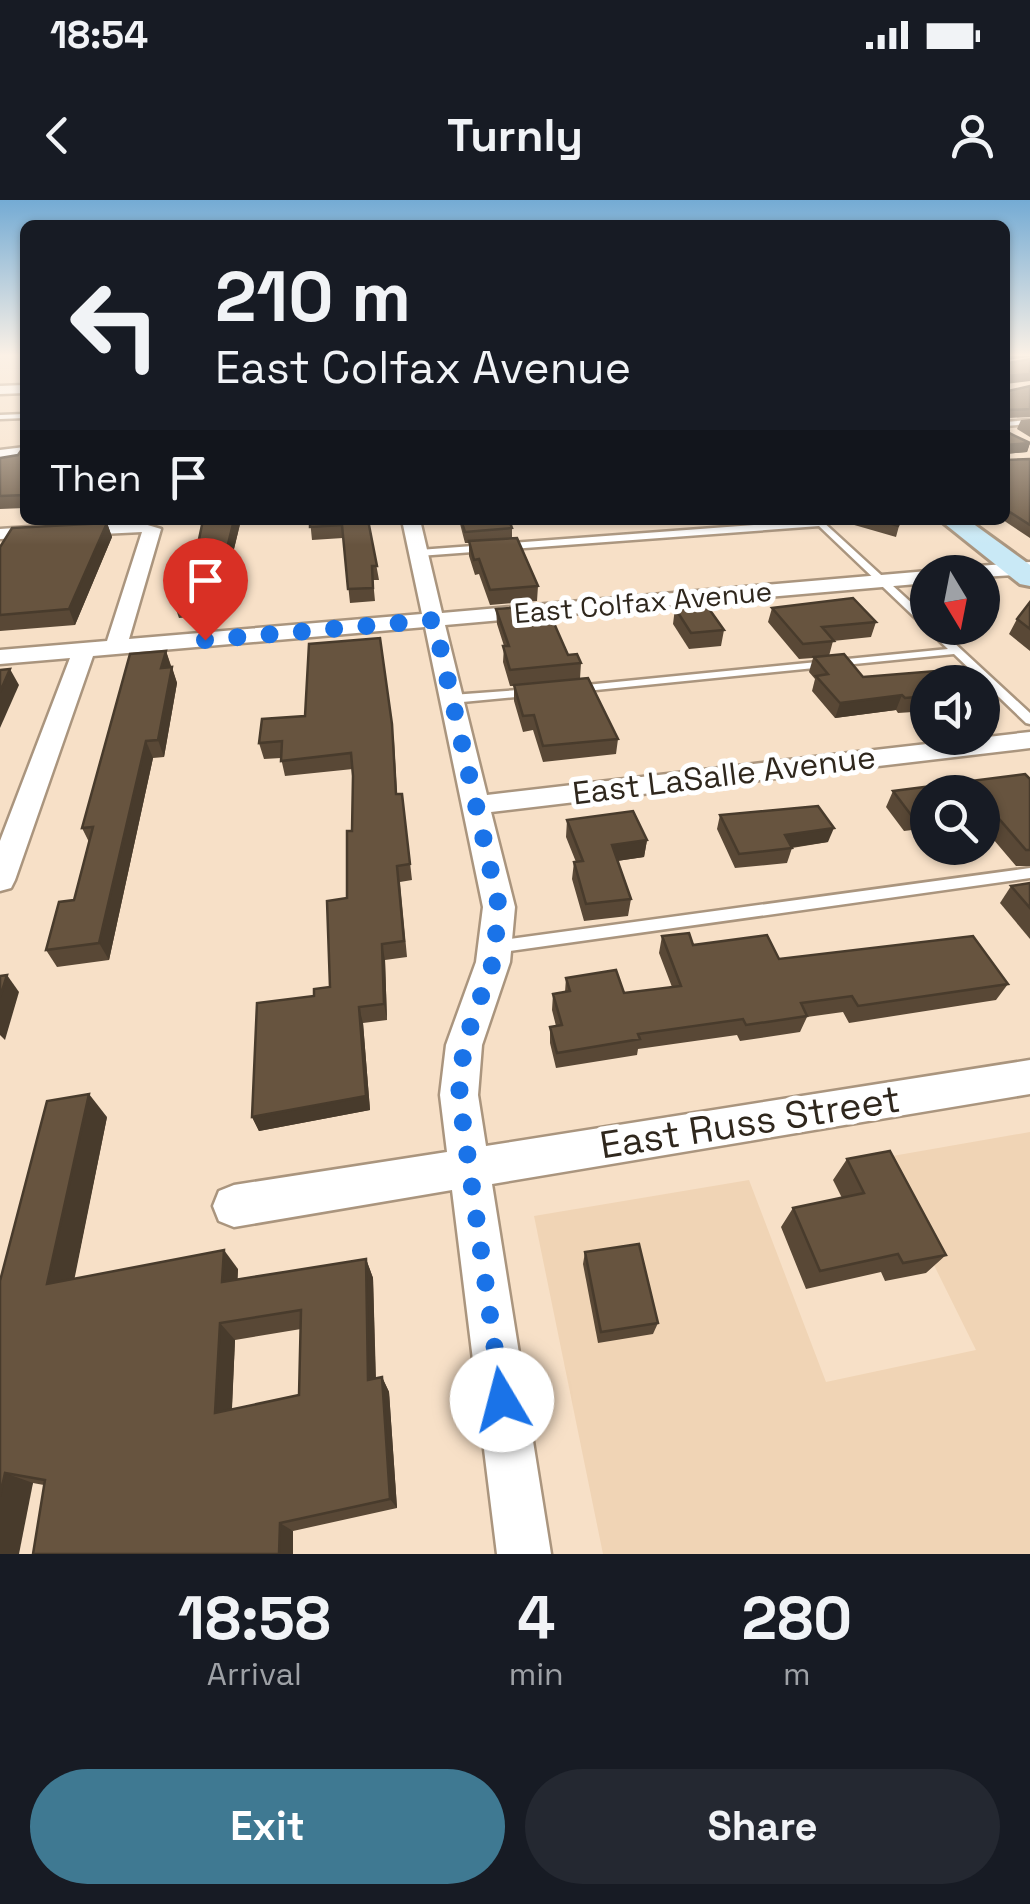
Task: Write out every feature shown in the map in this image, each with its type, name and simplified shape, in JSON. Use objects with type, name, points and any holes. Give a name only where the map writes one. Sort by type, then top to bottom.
[{"type":"street","points":[[0,534],[154,525],[116,648]]},
{"type":"street","points":[[959,525],[1026,572]]},
{"type":"street","points":[[415,537],[499,907],[496,947],[464,1045],[459,1095],[524,1554]]},
{"type":"street","points":[[1000,572],[1026,572]]},
{"type":"street","name":"East Colfax Avenue","points":[[0,658],[910,579]]},
{"type":"street","points":[[0,880],[84,650]]},
{"type":"street","name":"East LaSalle Avenue","points":[[477,804],[1030,740]]},
{"type":"street","name":"East Russ Street","points":[[234,1206],[1030,1077]]},
{"type":"lane","points":[[415,537],[764,525]]},
{"type":"lane","points":[[824,525],[910,607]]},
{"type":"lane","points":[[951,645],[1030,720]]},
{"type":"lane","points":[[569,689],[956,650]]},
{"type":"lane","points":[[452,700],[549,691]]},
{"type":"lane","points":[[496,947],[1030,874]]},
{"type":"shaded area","points":[[1030,1132],[1030,1554],[603,1554],[534,1216],[749,1180],[826,1382],[976,1350],[881,1158]]},
{"type":"building","points":[[1010,433],[1030,443],[1010,445]]},
{"type":"building","points":[[20,452],[20,495],[0,496],[0,458]]},
{"type":"building","points":[[1030,459],[1030,525],[1010,512],[1010,460]]},
{"type":"building","points":[[106,525],[69,609],[0,615],[0,547],[12,528]]},
{"type":"building","points":[[202,525],[233,525],[214,600],[174,604],[189,550],[197,549]]},
{"type":"building","points":[[342,525],[369,525],[377,566],[372,566],[373,588],[348,589]]},
{"type":"building","points":[[463,525],[512,528],[465,532]]},
{"type":"building","points":[[517,538],[538,586],[490,590],[469,541]]},
{"type":"building","points":[[853,598],[876,622],[822,627],[834,641],[803,644],[772,608]]},
{"type":"building","points":[[1030,602],[1030,629],[1017,619]]},
{"type":"building","points":[[546,605],[568,655],[577,654],[581,663],[510,670],[503,646],[509,646],[496,609]]},
{"type":"building","points":[[707,606],[724,630],[691,633],[675,608]]},
{"type":"building","points":[[380,638],[392,724],[396,794],[402,794],[410,864],[397,866],[404,941],[382,944],[384,1004],[359,1007],[366,1096],[252,1117],[257,1003],[314,996],[314,989],[330,987],[327,901],[347,898],[347,831],[352,831],[351,753],[281,761],[282,741],[259,743],[262,719],[305,716],[309,644]]},
{"type":"building","points":[[166,651],[161,668],[172,667],[158,740],[146,741],[99,943],[46,950],[59,902],[74,900],[93,827],[82,828],[130,654]]},
{"type":"building","points":[[844,654],[863,677],[910,673],[910,698],[902,695],[840,703],[816,676],[828,674],[814,657]]},
{"type":"building","points":[[10,669],[0,692],[0,670]]},
{"type":"building","points":[[588,678],[618,739],[543,746],[534,715],[523,716],[514,685]]},
{"type":"building","points":[[1025,774],[1030,779],[1030,850],[1000,820],[1000,777]]},
{"type":"building","points":[[910,789],[910,814],[893,791]]},
{"type":"building","points":[[818,806],[834,828],[785,835],[792,848],[739,854],[720,815]]},
{"type":"building","points":[[633,811],[647,840],[612,845],[631,899],[586,904],[574,862],[583,861],[567,820]]},
{"type":"building","points":[[1030,883],[1030,908],[1011,886]]},
{"type":"building","points":[[689,933],[693,945],[767,935],[779,959],[973,936],[1008,984],[858,1006],[852,996],[801,1003],[807,1016],[746,1025],[743,1019],[638,1034],[640,1039],[557,1053],[550,1027],[562,1025],[553,994],[570,991],[566,978],[616,970],[624,993],[681,986],[662,936]]},
{"type":"building","points":[[7,975],[0,997],[0,976]]},
{"type":"building","points":[[89,1094],[47,1284],[224,1250],[222,1282],[366,1259],[368,1380],[382,1377],[390,1499],[280,1523],[279,1554],[33,1554],[45,1480],[5,1473],[0,1496],[0,1281],[47,1101]],"holes":[[[301,1310],[299,1395],[215,1413],[220,1323]]]},
{"type":"building","points":[[890,1151],[946,1255],[903,1263],[898,1254],[820,1271],[793,1208],[864,1193],[847,1159]]},
{"type":"building","points":[[639,1244],[658,1323],[601,1332],[585,1252]]},
{"type":"route","points":[[205,640],[434,620],[499,907],[493,962],[464,1045],[459,1095],[502,1400]]}]
